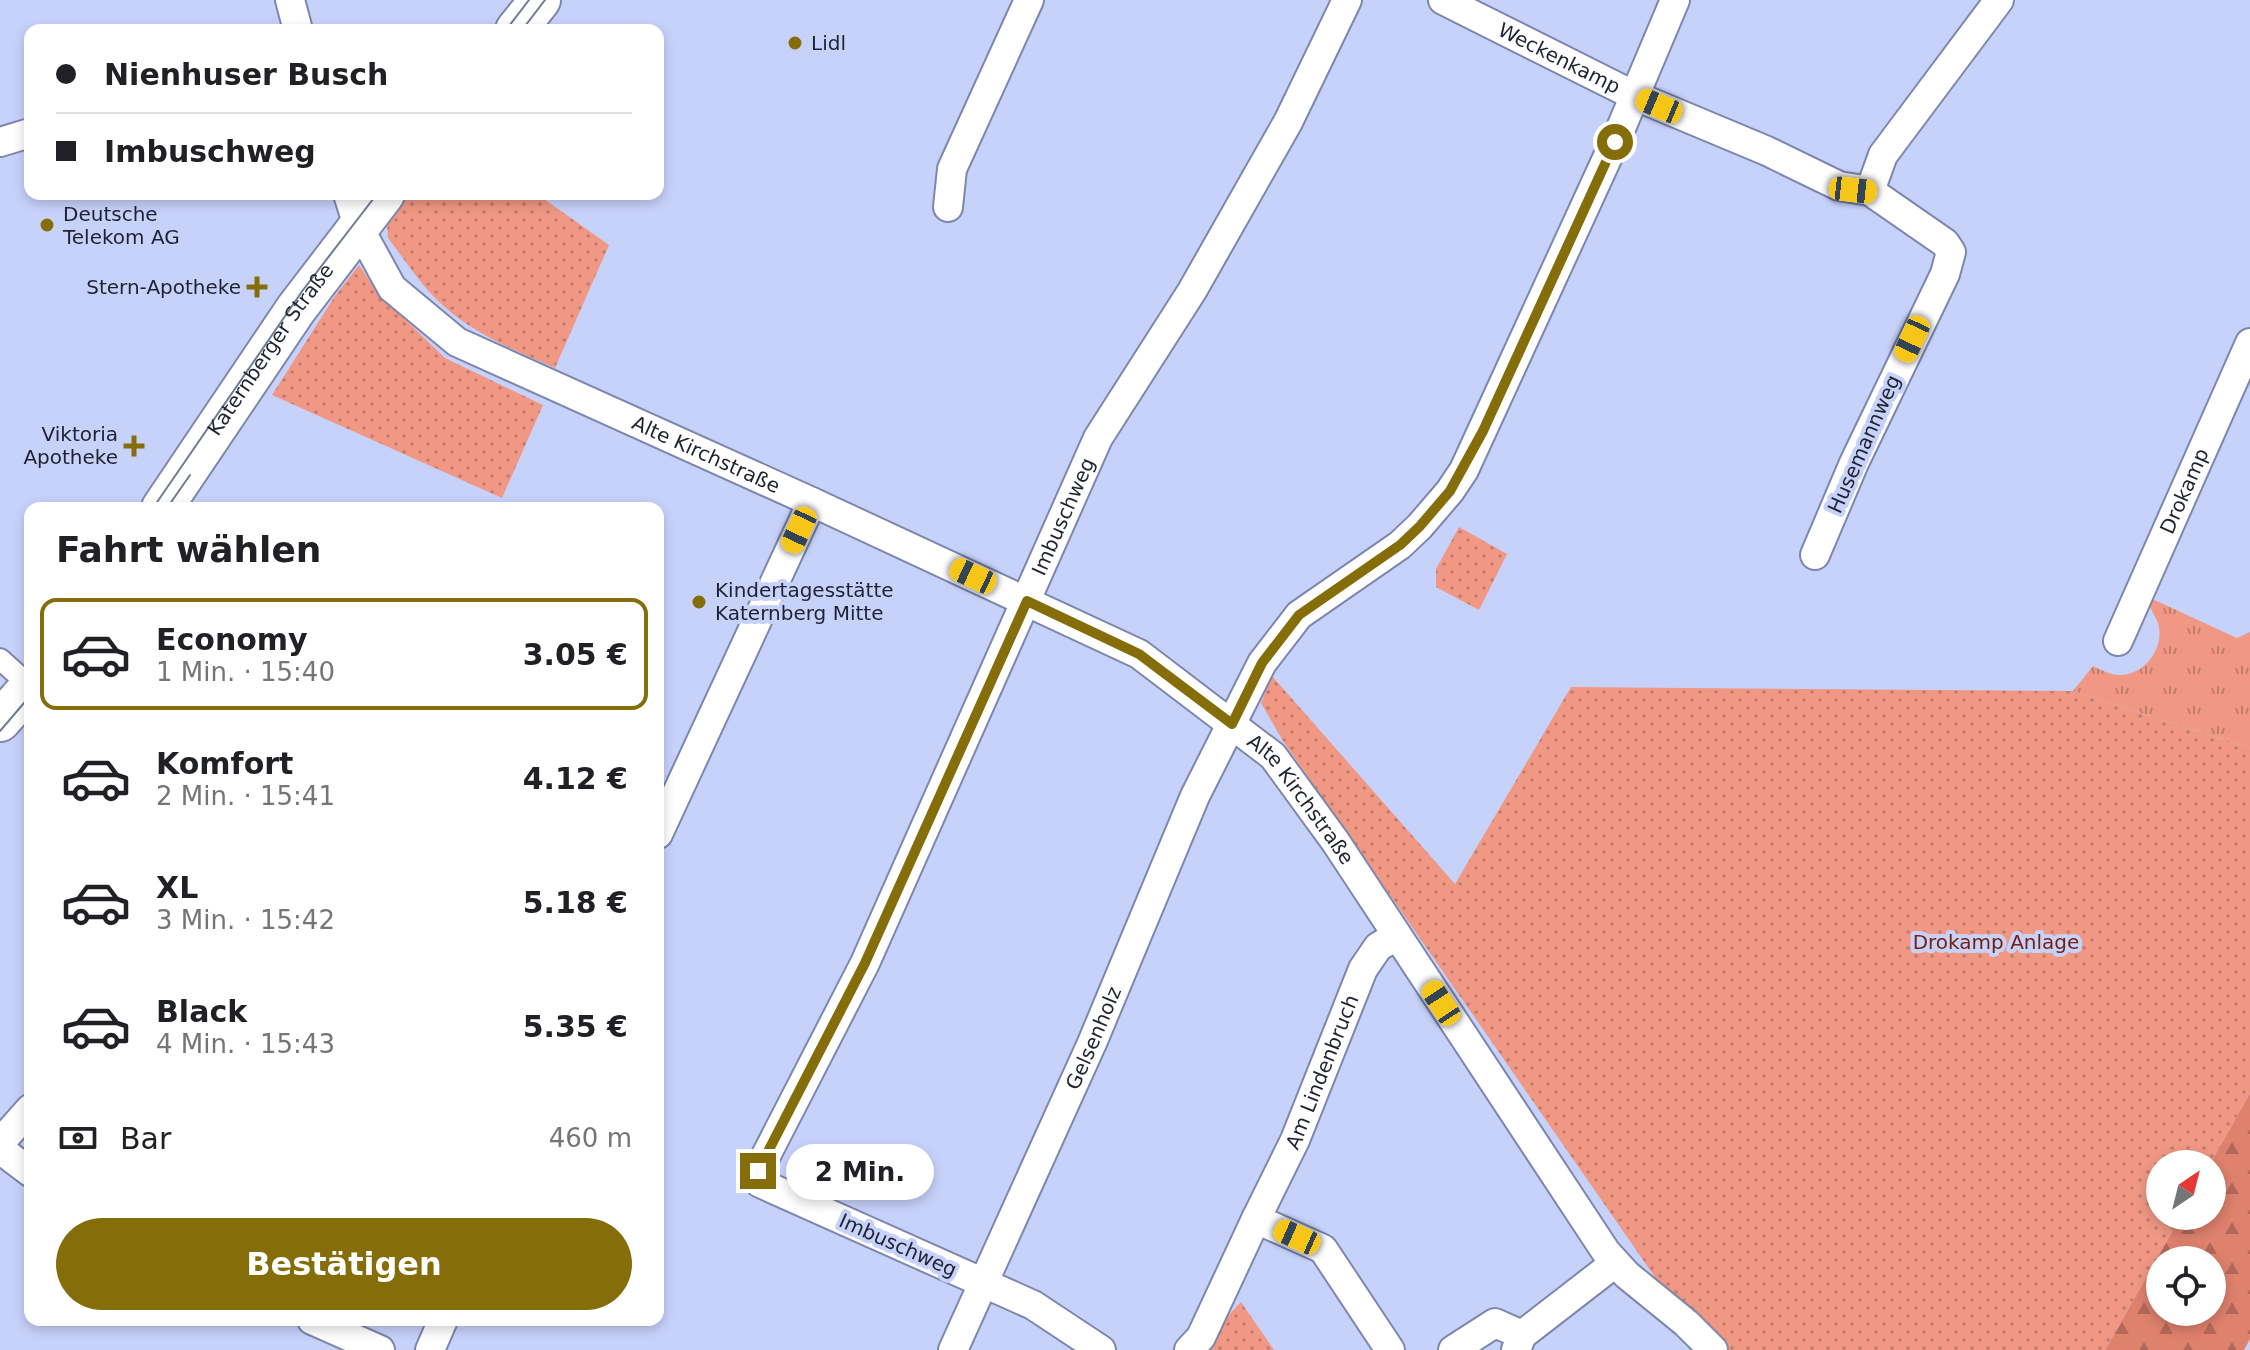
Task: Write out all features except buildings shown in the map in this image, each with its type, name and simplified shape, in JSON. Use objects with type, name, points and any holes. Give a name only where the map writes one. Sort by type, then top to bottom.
[{"type":"main road","points":[[521,24],[540,0]]},
{"type":"main road","name":"Katernberger Straße","points":[[166,502],[296,309],[353,210],[372,200]]},
{"type":"main road","points":[[0,721],[24,694]]},
{"type":"street","points":[[290,0],[296,24]]},
{"type":"street","points":[[948,207],[952,169],[1029,0]]},
{"type":"street","name":"Imbuschweg","points":[[1101,1350],[1033,1305],[760,1183],[758,1171],[865,963],[1098,438],[1192,291],[1288,122],[1347,0]]},
{"type":"street","name":"Weckenkamp","points":[[1443,0],[1633,95]]},
{"type":"street","name":"Gelsenholz","points":[[953,1350],[1092,1043],[1195,796],[1262,663],[1299,615],[1400,545],[1450,491],[1469,460],[1499,397],[1621,128],[1675,0]]},
{"type":"street","points":[[1870,191],[1883,155],[1999,0]]},
{"type":"street","name":"Husemannweg","points":[[1633,95],[1767,151],[1839,186],[1870,191],[1945,243],[1951,252],[1950,263],[1854,463],[1815,555]]},
{"type":"street","points":[[0,142],[24,135]]},
{"type":"street","name":"Alte Kirchstraße","points":[[353,210],[392,288],[457,342],[1139,654],[1273,756],[1301,792],[1615,1263],[1713,1350]]},
{"type":"street","name":"Drokamp","points":[[2118,641],[2250,343]]},
{"type":"street","points":[[664,821],[812,502]]},
{"type":"street","points":[[0,659],[24,681]]},
{"type":"street","name":"Am Lindenbruch","points":[[1189,1350],[1201,1337],[1295,1140],[1363,969],[1378,947],[1396,936]]},
{"type":"street","points":[[0,1143],[24,1116]]},
{"type":"street","points":[[0,1149],[24,1167]]},
{"type":"street","points":[[1256,1219],[1323,1249],[1390,1350]]},
{"type":"street","points":[[1453,1350],[1495,1323],[1519,1342],[1615,1263]]},
{"type":"street","points":[[326,1326],[380,1350]]},
{"type":"street","points":[[430,1350],[440,1326]]},
{"type":"green space","points":[[396,200],[545,200],[609,245],[555,368],[479,332],[451,312],[431,294],[388,238],[387,222]]},
{"type":"green space","points":[[359,265],[377,292],[445,358],[543,405],[502,498],[272,395],[335,296]]},
{"type":"green space","points":[[1459,527],[1507,554],[1479,610],[1436,587],[1436,569]]},
{"type":"green space","points":[[2148,597],[2237,638],[2250,632],[2250,748],[2073,691],[2093,666],[2118,675],[2136,671],[2149,660],[2158,645],[2159,636],[2158,623]]},
{"type":"green space","name":"Drokamp Anlage","points":[[1272,676],[1455,884],[1571,687],[2073,691],[2250,748],[2250,1093],[2218,1150],[2146,1150],[2146,1230],[2173,1230],[2164,1246],[2146,1246],[2146,1278],[2105,1350],[1713,1350],[1659,1283],[1283,741],[1261,703]]},
{"type":"green space","points":[[2250,1093],[2250,1339],[2244,1350],[2105,1350],[2146,1278],[2146,1326],[2226,1326],[2226,1246],[2164,1246],[2173,1230],[2226,1230],[2226,1150],[2218,1150]]},
{"type":"green space","points":[[1241,1302],[1274,1350],[1196,1350]]},
{"type":"tram line","points":[[511,24],[529,0]]},
{"type":"tram line","points":[[527,24],[545,0]]},
{"type":"tram line","points":[[157,502],[303,290],[372,200]]},
{"type":"tram line","points":[[171,502],[190,475]]},
{"type":"tram line","points":[[0,731],[24,703]]},
{"type":"place","name":"Lidl","points":[[795,43]]},
{"type":"place","name":"Deutsche Telekom AG","points":[[47,225]]},
{"type":"place","name":"Stern-Apotheke","points":[[257,287]]},
{"type":"place","name":"Viktoria Apotheke","points":[[134,446]]},
{"type":"place","name":"Kindertagesstätte Katernberg Mitte","points":[[699,602]]},
{"type":"route","points":[[758,1171],[865,963],[1027,601],[1139,654],[1232,724],[1262,663],[1299,615],[1400,545],[1438,507],[1464,470],[1615,142]]}]
